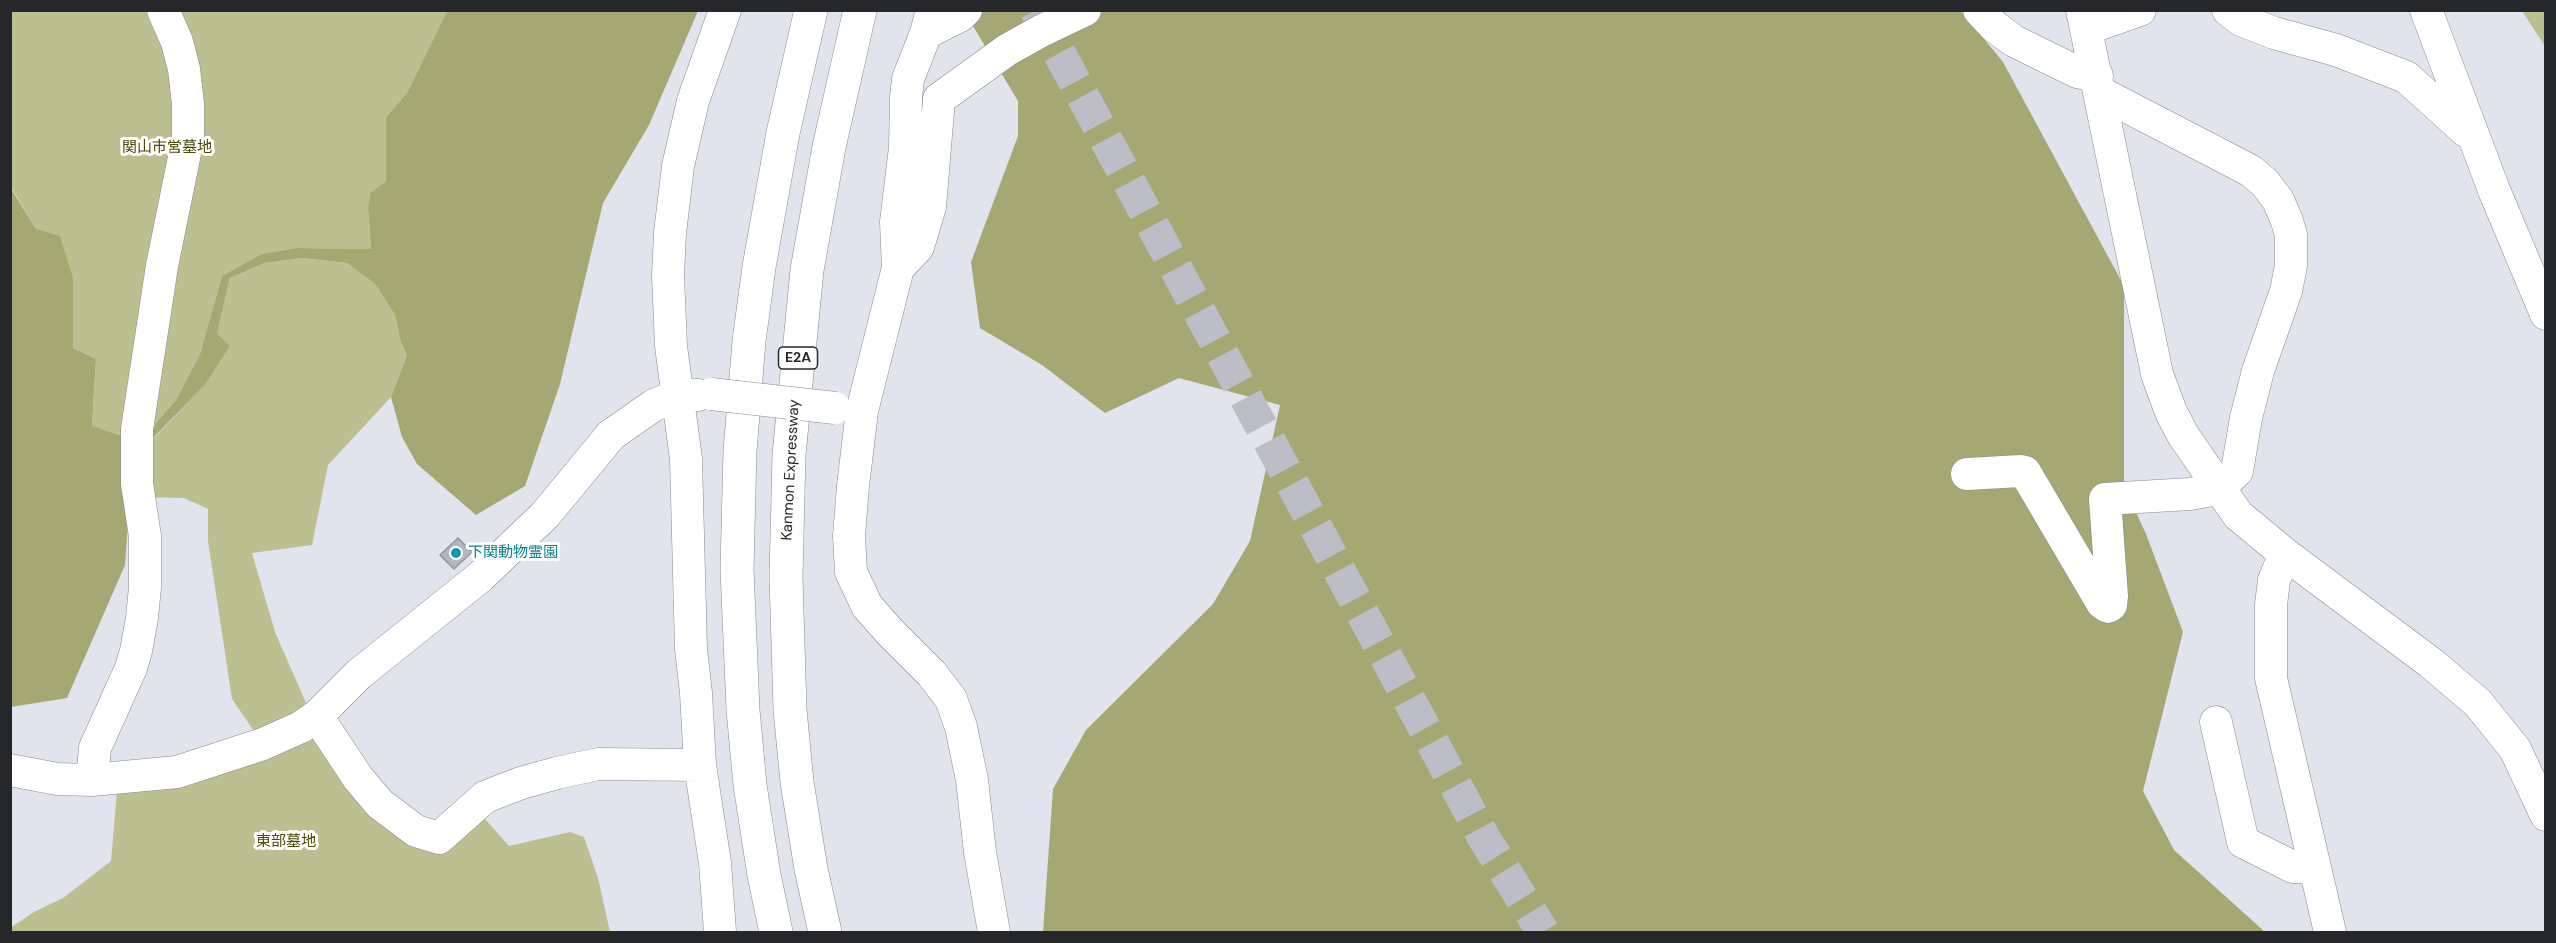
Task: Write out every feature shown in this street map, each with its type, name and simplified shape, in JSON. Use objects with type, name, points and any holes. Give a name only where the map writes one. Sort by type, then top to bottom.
[{"type":"highway","points":[[776,933],[754,808],[743,710],[737,569],[740,451],[749,341],[783,133],[811,10]]},
{"type":"highway","name":"Kanmon Expressway","points":[[825,933],[811,869],[797,782],[790,710],[786,577],[789,455],[807,270],[829,147],[860,10]]},
{"type":"street","points":[[92,780],[95,748],[131,668],[140,629],[145,588],[145,536],[137,484],[137,429],[162,266],[188,138],[188,104],[184,69],[177,42],[163,10]]},
{"type":"street","points":[[720,933],[715,863],[700,765],[696,693],[690,650],[686,459],[677,396],[669,276],[670,233],[678,166],[693,101],[725,10]]},
{"type":"street","points":[[966,10],[960,16],[929,22],[908,79],[905,148],[896,222],[898,268],[848,410],[851,572],[867,606],[932,674],[951,699],[962,727],[972,780],[980,852],[994,933]]},
{"type":"street","points":[[898,268],[918,247],[930,207],[939,99],[1007,50],[1085,10]]},
{"type":"street","points":[[1967,474],[2025,472],[2102,603],[2108,607],[2111,605],[2112,596],[2105,499],[2190,494],[2218,489],[2237,471],[2246,418],[2258,371],[2286,291],[2291,266],[2291,236],[2287,221],[2278,200],[2252,171],[2077,72],[2014,41],[1995,27],[1979,10]]},
{"type":"street","points":[[2140,10],[2084,20],[2157,374],[2171,412],[2218,489],[2238,515],[2285,554],[2431,663],[2478,703],[2515,749],[2546,815]]},
{"type":"street","points":[[2228,10],[2241,20],[2274,33],[2336,50],[2406,77],[2474,139]]},
{"type":"street","points":[[2426,10],[2474,139],[2546,314]]},
{"type":"street","points":[[10,770],[57,779],[92,780],[177,772],[263,744],[301,727],[317,716],[360,674],[480,577],[545,515],[611,435],[654,405],[677,396],[711,394],[848,410]]},
{"type":"street","points":[[2285,554],[2274,580],[2271,605],[2271,678],[2330,933]]},
{"type":"street","points":[[317,716],[358,778],[380,804],[416,831],[439,838],[485,797],[556,772],[598,764],[700,765]]},
{"type":"street","points":[[2216,722],[2243,842],[2293,867],[2315,868]]},
{"type":"green space","name":"関山市営墓地","points":[[11,11],[447,11],[407,93],[386,117],[386,181],[370,193],[368,208],[371,249],[296,248],[261,254],[222,276],[200,354],[176,400],[156,423],[152,440],[205,385],[230,346],[217,333],[230,278],[265,263],[302,258],[347,263],[375,284],[395,315],[401,343],[407,355],[391,397],[328,465],[312,545],[252,553],[275,632],[306,703],[295,716],[256,734],[232,699],[208,541],[208,509],[184,498],[135,497],[92,427],[96,359],[73,348],[73,278],[36,229],[11,187]]},
{"type":"green space","points":[[447,11],[698,11],[649,125],[603,203],[560,384],[525,486],[476,515],[417,464],[402,437],[391,397],[407,355],[401,343],[395,315],[375,284],[347,263],[302,258],[265,263],[230,278],[217,333],[230,346],[205,385],[150,441],[156,423],[176,400],[200,354],[222,276],[261,254],[296,248],[371,249],[368,208],[370,193],[386,181],[386,117],[407,93]]},
{"type":"green space","points":[[971,11],[1961,11],[2003,62],[2124,286],[2124,486],[2146,534],[2183,632],[2143,791],[2174,850],[2265,932],[1043,932],[1053,789],[1086,730],[1213,604],[1250,541],[1280,405],[1179,378],[1105,413],[1042,365],[980,328],[971,262],[1018,136],[1018,101],[973,26]]},
{"type":"green space","points":[[2522,11],[2545,11],[2545,46]]},
{"type":"green space","points":[[10,187],[36,229],[60,236],[73,278],[73,348],[96,359],[92,426],[124,437],[129,510],[125,565],[67,698],[11,707]]},
{"type":"green space","name":"東部墓地","points":[[319,736],[400,827],[479,812],[509,846],[570,832],[584,837],[598,878],[610,932],[11,932],[10,928],[34,912],[63,898],[111,861],[117,791]]},
{"type":"building","name":"下関動物霊園","points":[[458,538],[472,552],[454,569],[440,555]]},
{"type":"tunnel","points":[[1036,10],[1484,838],[1543,932]]},
{"type":"place","name":"下関動物霊園","points":[[456,553]]}]
